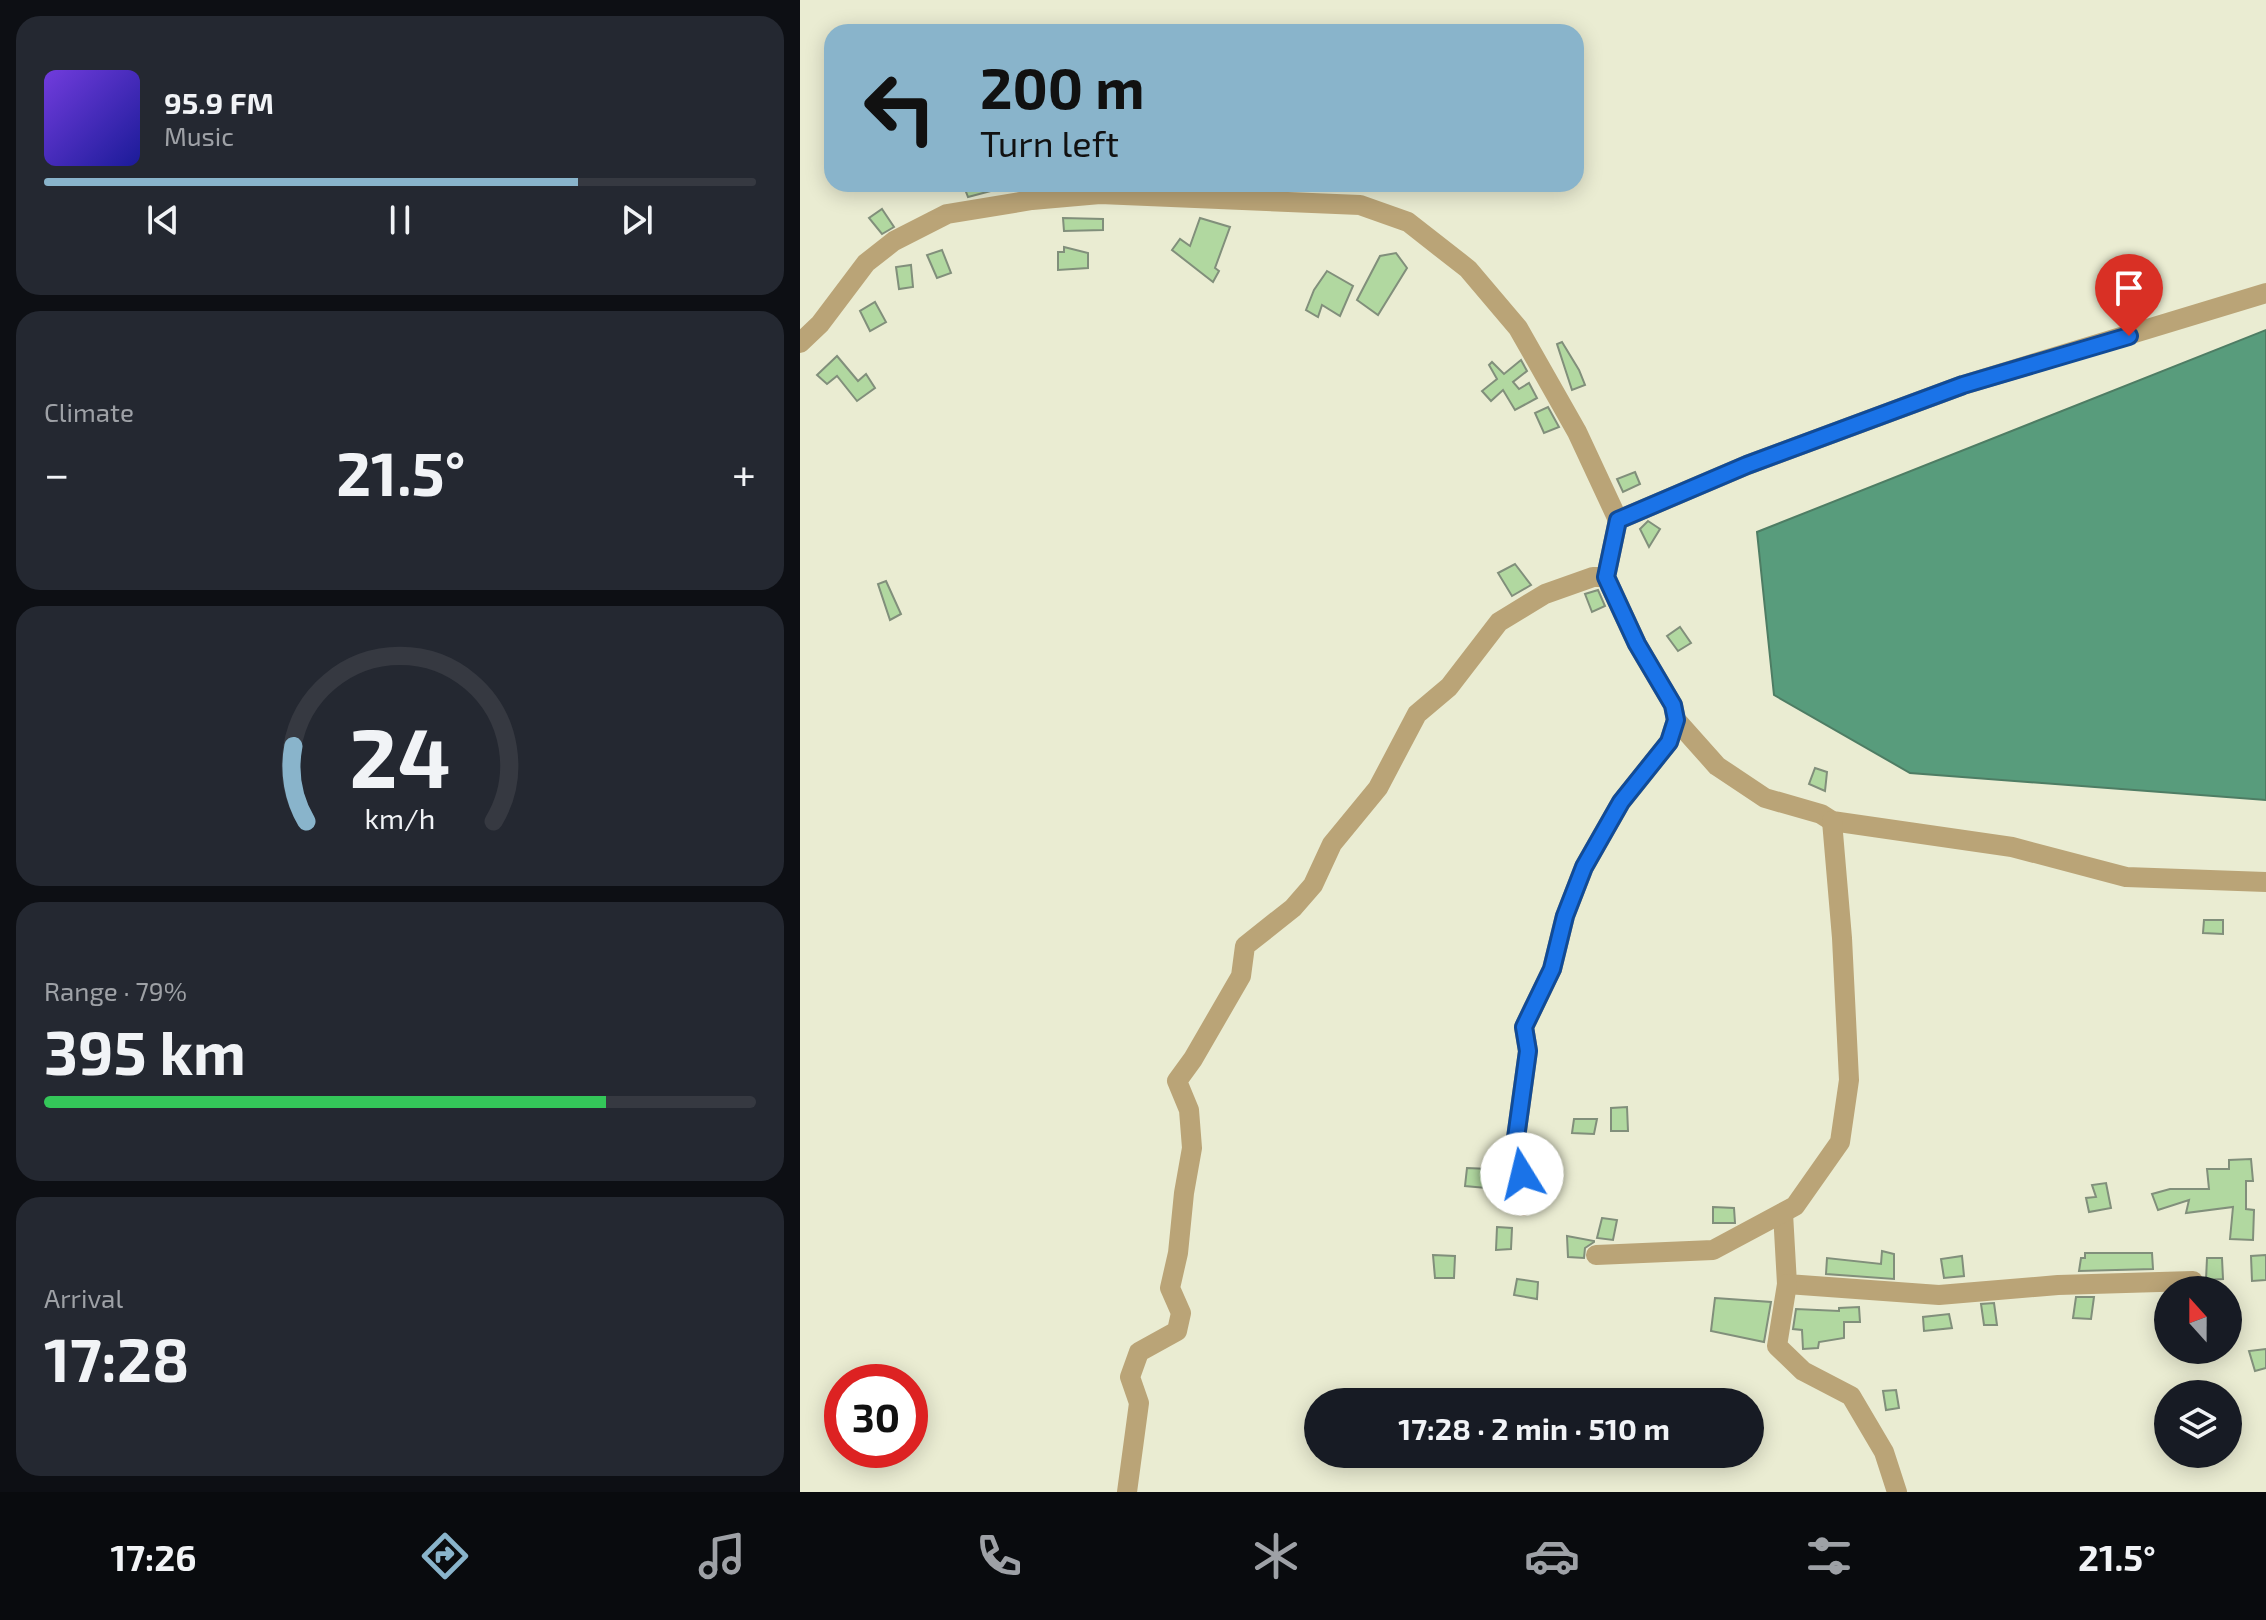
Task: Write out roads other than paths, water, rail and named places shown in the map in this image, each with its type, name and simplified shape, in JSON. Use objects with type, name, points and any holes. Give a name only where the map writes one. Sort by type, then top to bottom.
[{"type":"street","points":[[800,343],[820,324],[866,263],[894,241],[947,214],[1032,200],[1100,194],[1360,205],[1408,222],[1468,269],[1518,328],[1577,432],[1618,520],[1606,577],[1637,644],[1673,705],[1676,720],[1669,742],[1621,802],[1584,867],[1565,916],[1552,969],[1524,1027],[1528,1051],[1515,1145],[1522,1174],[1523,1206]]},
{"type":"street","points":[[1618,520],[1747,465],[1963,385],[2266,293]]},
{"type":"street","points":[[1127,1492],[1139,1403],[1130,1377],[1139,1352],[1177,1331],[1181,1313],[1170,1288],[1178,1253],[1192,1148],[1189,1110],[1177,1081],[1241,976],[1245,946],[1293,908],[1313,885],[1332,844],[1378,788],[1417,714],[1449,687],[1499,622],[1545,594],[1593,577],[1606,577]]},
{"type":"street","points":[[1676,720],[1717,766],[1765,798],[1821,814],[1832,821],[2012,847],[2126,877],[2266,882]]},
{"type":"street","points":[[1596,1255],[1713,1250],[1795,1206],[1840,1142],[1849,1080],[1832,821]]},
{"type":"street","points":[[1783,1213],[1787,1284],[1777,1346],[1803,1371],[1851,1396],[1884,1452],[1897,1492]]},
{"type":"street","points":[[1787,1284],[1939,1295],[2058,1285],[2154,1282]]}]
